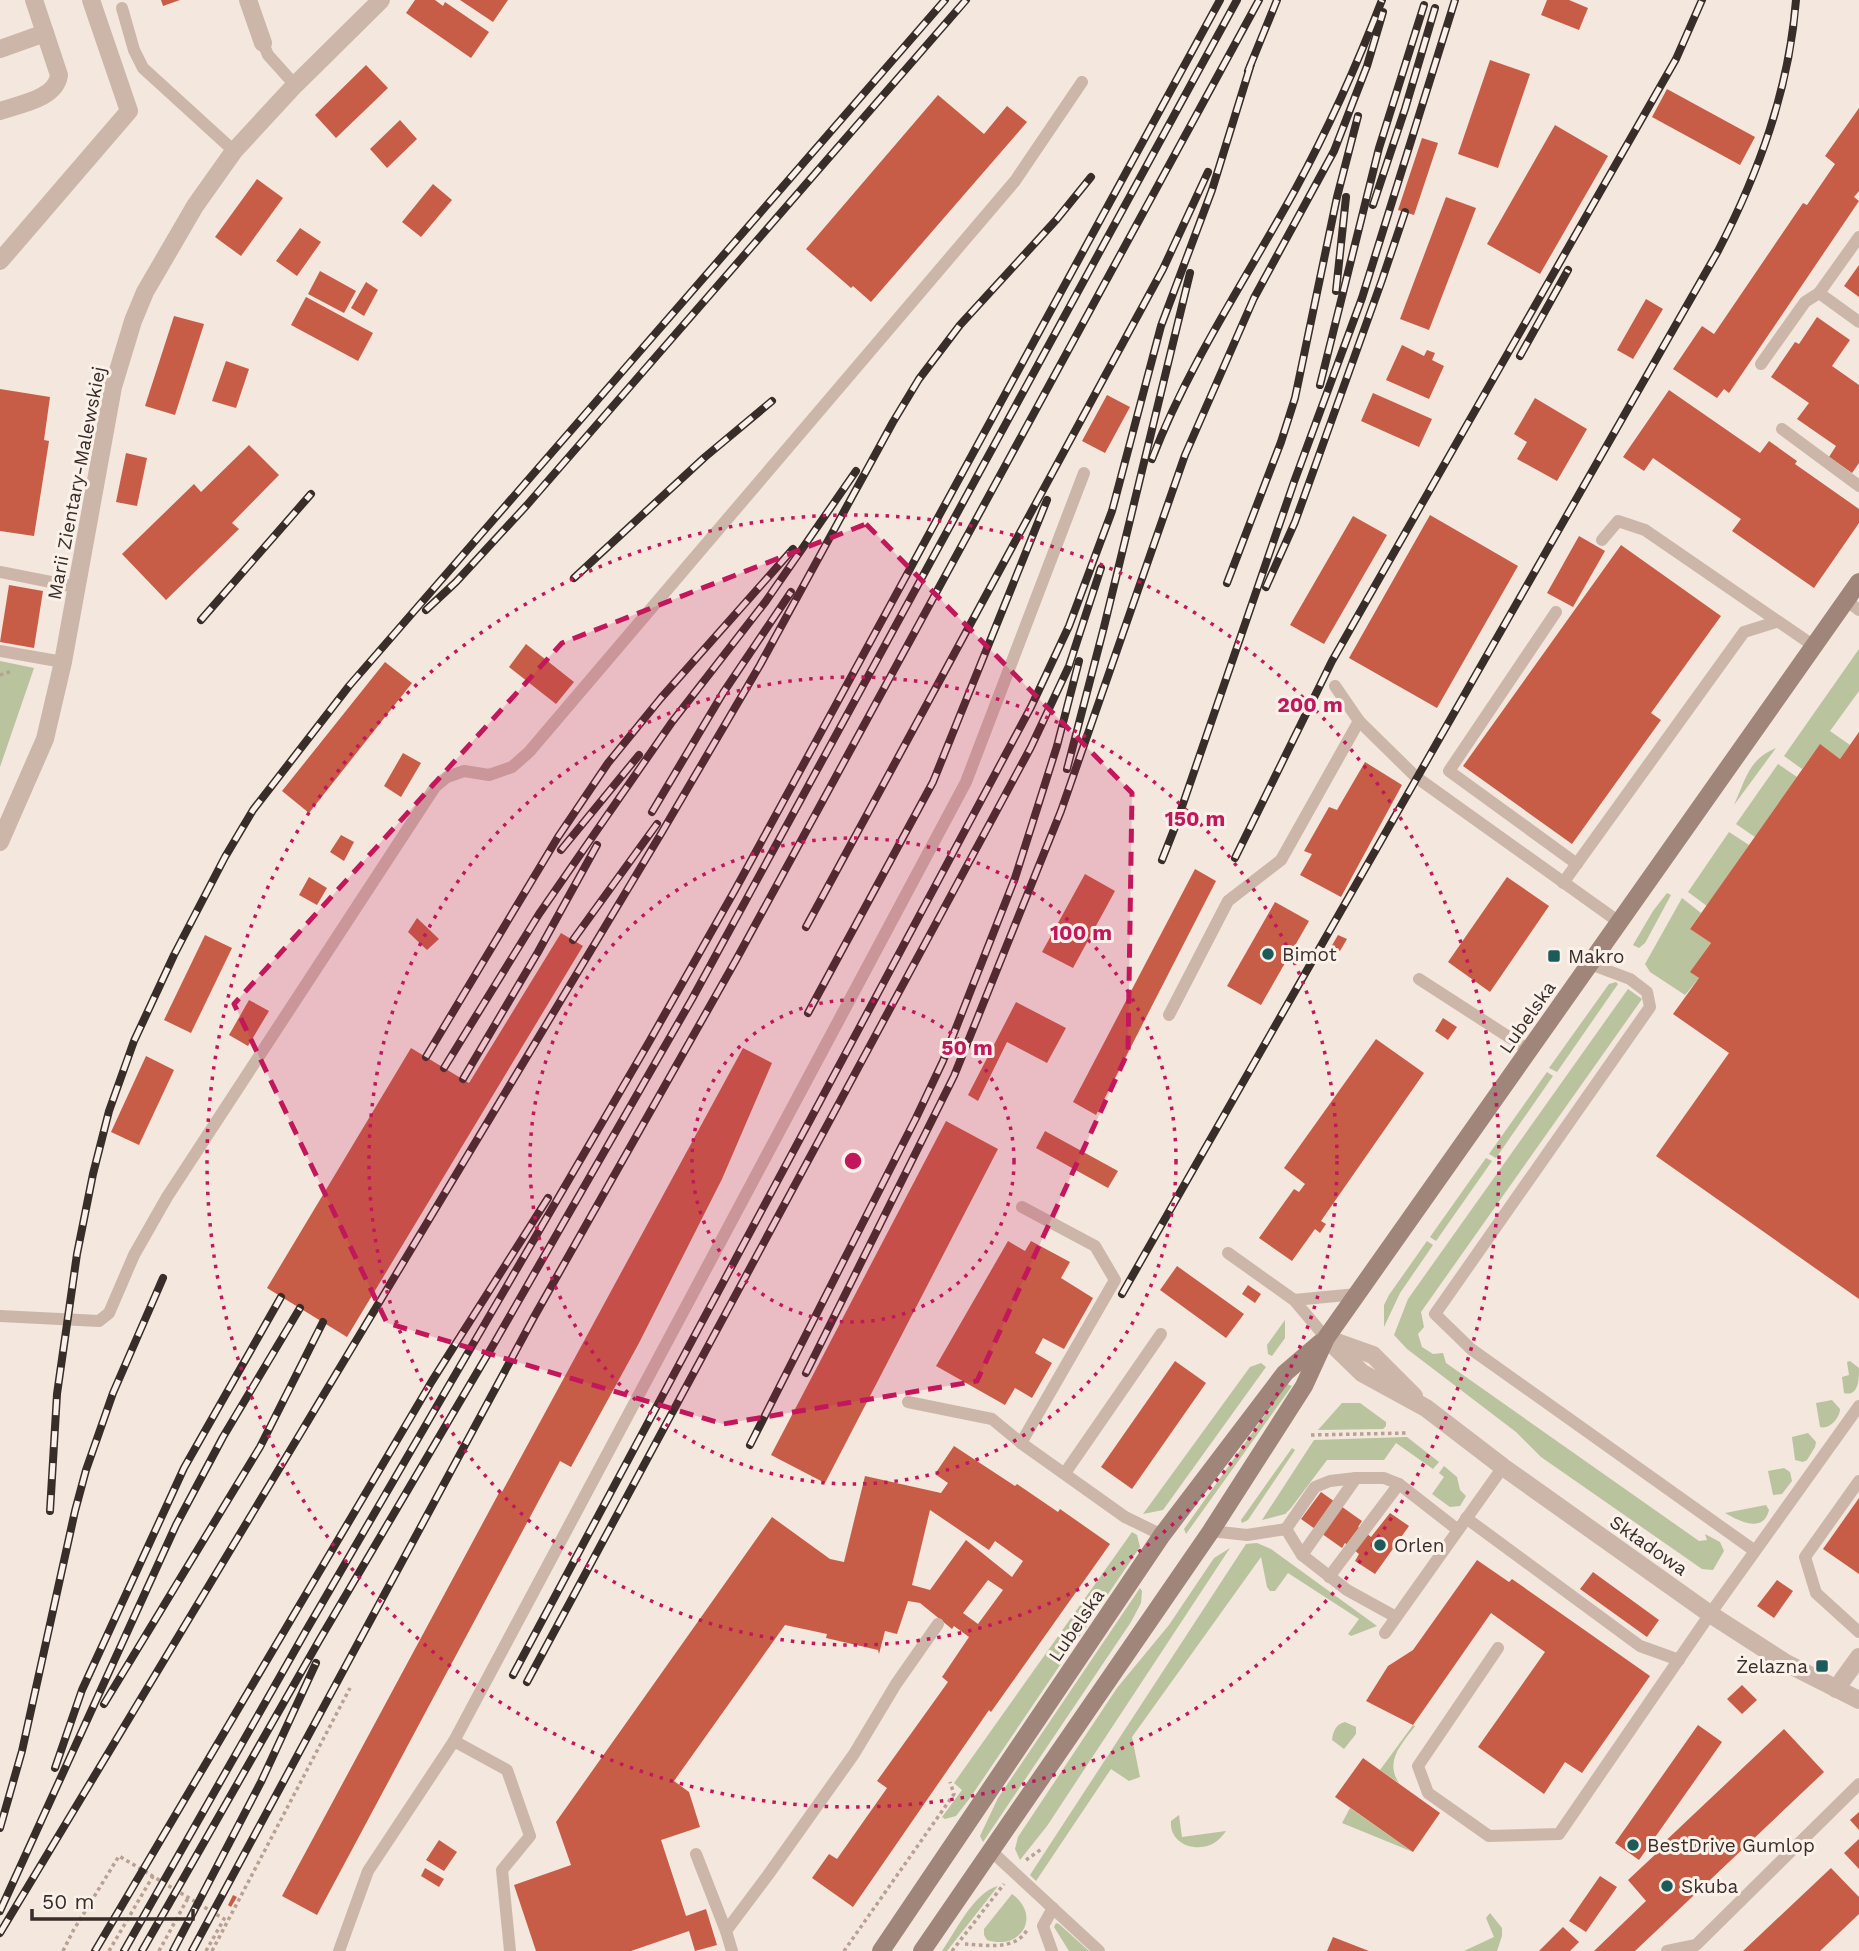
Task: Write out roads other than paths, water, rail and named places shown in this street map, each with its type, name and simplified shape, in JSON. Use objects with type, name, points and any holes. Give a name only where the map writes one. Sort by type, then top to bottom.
[{"type":"street","points":[[0,111],[49,93],[59,75],[34,0]]},
{"type":"street","points":[[0,261],[129,111],[91,0]]},
{"type":"street","points":[[248,0],[263,43]]},
{"type":"street","name":"Marii Zientary-Malewskiej","points":[[0,842],[45,739],[63,663],[107,417],[133,321],[145,292],[195,206],[234,151],[295,85],[381,0]]},
{"type":"street","points":[[0,49],[45,33]]},
{"type":"street","name":"Lubelska","points":[[922,1951],[1211,1531],[1304,1386],[1326,1338],[1814,646],[1853,605],[1859,582]]},
{"type":"street","name":"Lubelska","points":[[881,1951],[1163,1535],[1284,1373],[1326,1338]]},
{"type":"street","name":"Składowa","points":[[1326,1338],[1373,1355],[1426,1408],[1503,1467],[1710,1614],[1786,1663],[1859,1700]]},
{"type":"street","points":[[1836,1689],[1859,1657]]},
{"type":"lane","points":[[122,8],[134,50],[143,68],[234,151]]},
{"type":"lane","points":[[263,43],[268,55],[295,85]]},
{"type":"lane","points":[[0,1315],[99,1321],[104,1318],[134,1255],[167,1197],[435,787],[447,777],[464,771],[489,775],[512,767],[529,752],[1015,181],[1082,82]]},
{"type":"lane","points":[[1761,364],[1805,302],[1819,293],[1859,237]]},
{"type":"lane","points":[[1819,293],[1859,322]]},
{"type":"lane","points":[[1782,429],[1859,486]]},
{"type":"lane","points":[[339,1951],[368,1871],[454,1741],[966,782],[1084,473]]},
{"type":"lane","points":[[1602,540],[1618,521],[1645,530],[1814,646]]},
{"type":"lane","points":[[0,572],[76,587]]},
{"type":"lane","points":[[1556,612],[1449,771],[1577,864]]},
{"type":"lane","points":[[1563,883],[1744,632],[1776,622]]},
{"type":"lane","points":[[0,652],[63,663]]},
{"type":"lane","points":[[1335,686],[1359,721],[1416,777],[1619,922]]},
{"type":"lane","points":[[1168,1015],[1228,901],[1281,860],[1359,721]]},
{"type":"lane","points":[[1590,964],[1630,979],[1647,992],[1650,1007],[1435,1314],[1471,1349],[1755,1551]]},
{"type":"lane","points":[[1419,979],[1529,1050]]},
{"type":"lane","points":[[1021,1443],[1115,1280],[1095,1246],[1022,1208]]},
{"type":"lane","points":[[1228,1253],[1294,1300],[1326,1338]]},
{"type":"lane","points":[[1294,1300],[1357,1294]]},
{"type":"lane","points":[[1065,1473],[1161,1334]]},
{"type":"lane","points":[[908,1402],[992,1419],[1021,1443],[1125,1517],[1163,1535]]},
{"type":"lane","points":[[1499,1648],[1418,1766],[1427,1793],[1489,1836],[1559,1834],[1710,1614],[1859,1406]]},
{"type":"lane","points":[[1385,1633],[1503,1467]]},
{"type":"lane","points":[[1211,1531],[1247,1535],[1286,1529],[1315,1487],[1329,1481],[1356,1478],[1384,1478],[1399,1485],[1458,1530]]},
{"type":"lane","points":[[1302,1555],[1356,1478]]},
{"type":"lane","points":[[1859,1480],[1805,1557],[1816,1592],[1859,1632]]},
{"type":"lane","points":[[1329,1577],[1399,1485]]},
{"type":"lane","points":[[1466,1518],[1640,1646],[1679,1660]]},
{"type":"lane","points":[[1286,1529],[1302,1555],[1329,1577],[1396,1617]]},
{"type":"lane","points":[[726,1931],[854,1754],[896,1684],[938,1624]]},
{"type":"lane","points":[[454,1741],[508,1770],[530,1836],[502,1870],[510,1951]]},
{"type":"lane","points":[[1667,1951],[1697,1948],[1859,1784]]},
{"type":"lane","points":[[990,1850],[1099,1951]]},
{"type":"lane","points":[[696,1854],[732,1951]]},
{"type":"lane","points":[[1052,1951],[1043,1926],[1053,1908]]},
{"type":"railway","points":[[50,1511],[57,1394],[77,1254],[109,1111],[134,1041],[174,955],[225,857],[253,810],[349,686],[945,0]]},
{"type":"railway","points":[[426,610],[456,582],[527,505],[966,0]]},
{"type":"railway","points":[[124,1951],[307,1629],[735,890],[1220,0]]},
{"type":"railway","points":[[142,1951],[692,999],[1237,0]]},
{"type":"railway","points":[[192,1951],[534,1317],[736,960],[1259,0]]},
{"type":"railway","points":[[1248,71],[1277,0]]},
{"type":"railway","points":[[1152,459],[1200,356],[1319,144],[1382,0]]},
{"type":"railway","points":[[1162,860],[1294,482],[1362,298],[1455,0]]},
{"type":"railway","points":[[1235,858],[1332,661],[1676,59],[1702,0]]},
{"type":"railway","points":[[1122,1294],[1718,251],[1759,161],[1770,130],[1787,66],[1796,0]]},
{"type":"railway","points":[[1320,385],[1379,148],[1424,5]]},
{"type":"railway","points":[[1373,205],[1435,8]]},
{"type":"railway","points":[[806,1373],[954,1076],[1061,811],[1185,455],[1254,298],[1334,151],[1367,66],[1383,12]]},
{"type":"railway","points":[[513,1675],[1031,707],[1069,626],[1112,511],[1161,326],[1212,190],[1251,64]]},
{"type":"railway","points":[[1227,583],[1295,398],[1337,197],[1358,116]]},
{"type":"railway","points":[[806,927],[1163,269],[1208,172]]},
{"type":"railway","points":[[0,1933],[662,832],[760,665],[919,379],[960,325],[1057,219],[1091,177]]},
{"type":"railway","points":[[1336,291],[1346,197]]},
{"type":"railway","points":[[1266,587],[1295,522],[1405,212]]},
{"type":"railway","points":[[1520,356],[1568,270]]},
{"type":"railway","points":[[1067,769],[1190,273]]},
{"type":"railway","points":[[574,578],[705,457],[772,401]]},
{"type":"railway","points":[[444,1068],[539,914],[672,722],[766,601],[856,471]]},
{"type":"railway","points":[[201,620],[311,494]]},
{"type":"railway","points":[[808,1013],[933,782],[1047,500]]},
{"type":"railway","points":[[426,1057],[558,837],[608,763],[661,698],[793,549]]},
{"type":"railway","points":[[527,1682],[1031,747],[1069,666],[1101,568]]},
{"type":"railway","points":[[652,812],[723,693],[791,592]]},
{"type":"railway","points":[[750,1445],[943,1061],[1015,878],[1057,746],[1079,661]]},
{"type":"railway","points":[[561,850],[639,755]]},
{"type":"railway","points":[[573,940],[657,824]]},
{"type":"railway","points":[[463,1079],[597,845]]},
{"type":"railway","points":[[95,1951],[432,1381],[548,1198]]},
{"type":"railway","points":[[0,1828],[22,1751],[86,1470],[113,1393],[163,1278]]},
{"type":"railway","points":[[55,1768],[82,1690],[184,1468],[281,1297]]},
{"type":"railway","points":[[0,1911],[176,1525],[223,1437],[300,1308]]},
{"type":"railway","points":[[104,1704],[260,1447],[323,1322]]},
{"type":"railway","points":[[173,1951],[261,1782],[316,1663]]},
{"type":"place","name":"Bimot","points":[[1268,954]]},
{"type":"place","name":"Makro","points":[[1554,956]]},
{"type":"place","name":"Orlen","points":[[1380,1545]]},
{"type":"place","name":"Żelazna","points":[[1822,1666]]},
{"type":"place","name":"BestDrive Gumlop","points":[[1633,1845]]},
{"type":"place","name":"Skuba","points":[[1667,1886]]}]
